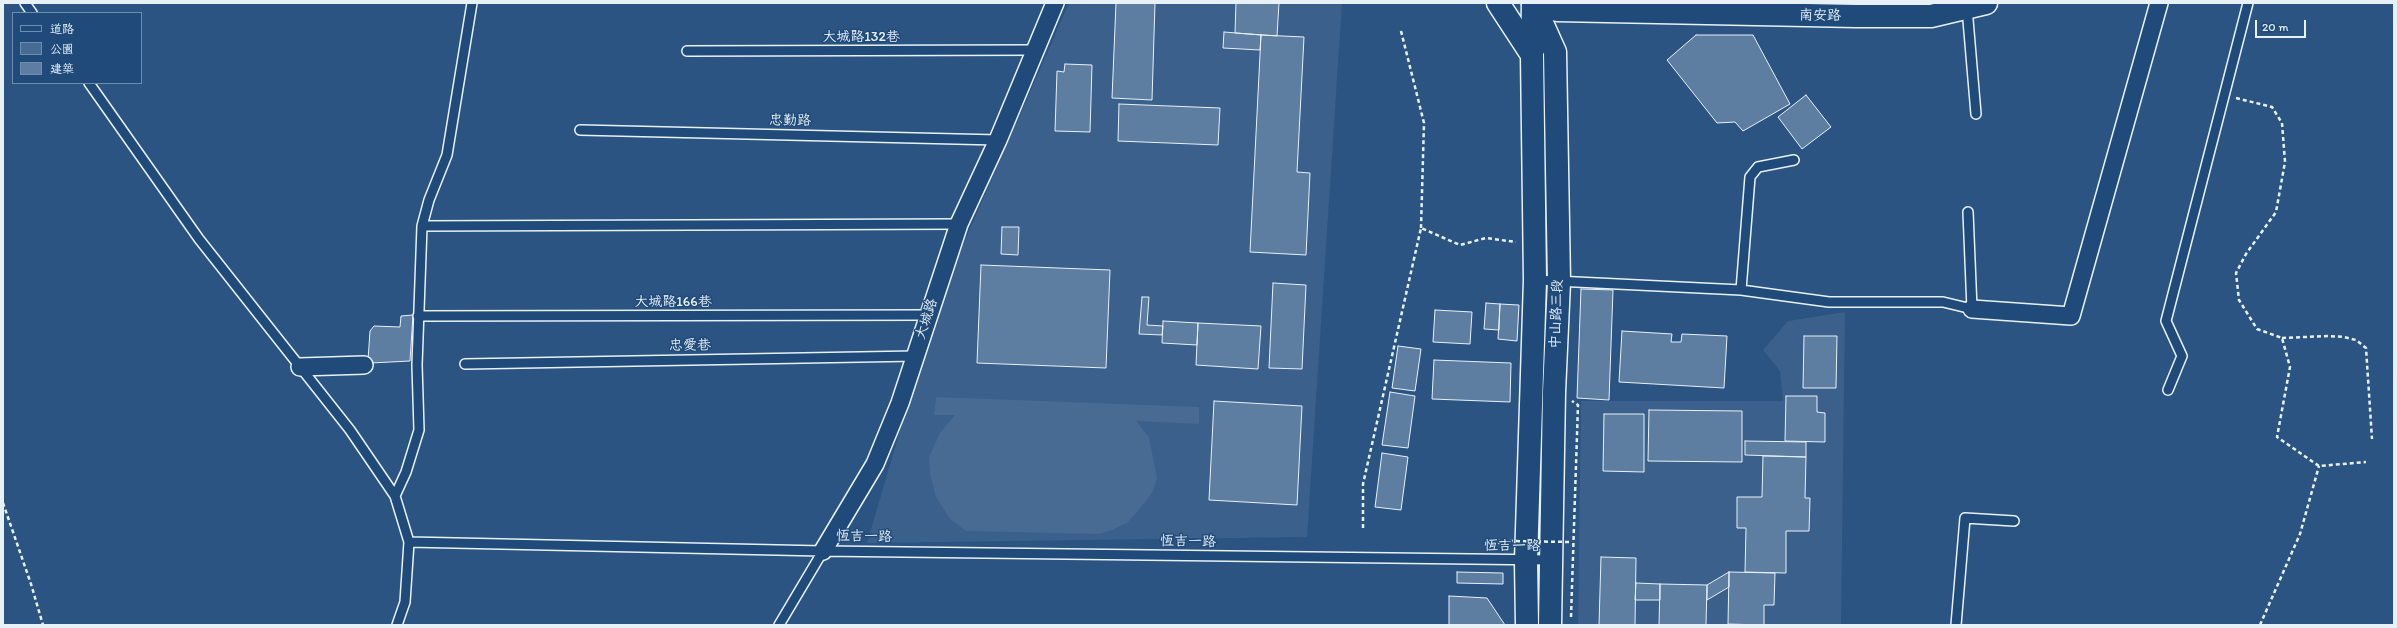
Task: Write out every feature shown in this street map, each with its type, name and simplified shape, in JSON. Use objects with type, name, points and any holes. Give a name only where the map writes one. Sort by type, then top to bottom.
[{"type":"main road","points":[[1498,3],[1532,55],[1555,52],[1533,3]]},
{"type":"main road","name":"中山路三段","points":[[1527,625],[1526,560],[1535,280],[1532,55],[1533,3]]},
{"type":"main road","name":"南安路","points":[[1533,3],[1557,6],[1856,16],[1931,16],[1977,5]]},
{"type":"main road","name":"中山路三段","points":[[1550,625],[1554,392],[1559,282],[1555,52],[1557,6]]},
{"type":"street","name":"大城路","points":[[824,551],[875,464],[900,403],[928,315],[960,224],[998,140],[1055,3]]},
{"type":"street","points":[[1972,308],[2071,316],[2159,3]]},
{"type":"street","points":[[300,367],[364,365]]},
{"type":"lane","points":[[25,3],[31,12]]},
{"type":"lane","points":[[395,496],[406,472],[419,430],[418,316],[422,226],[429,200],[448,155],[472,3]]},
{"type":"lane","points":[[2168,390],[2182,356],[2166,321],[2223,95],[2248,3]]},
{"type":"lane","points":[[1976,114],[1977,5]]},
{"type":"lane","name":"大城路132巷","points":[[687,51],[1035,50]]},
{"type":"lane","points":[[90,84],[198,239],[350,430],[395,496],[409,542],[405,602],[397,625]]},
{"type":"lane","name":"忠勤路","points":[[580,130],[998,140]]},
{"type":"lane","points":[[1741,290],[1750,177],[1758,167],[1794,160]]},
{"type":"lane","points":[[1535,280],[1741,290],[1829,302],[1943,302],[1972,308],[1968,212]]},
{"type":"lane","points":[[422,226],[960,224]]},
{"type":"lane","name":"大城路166巷","points":[[418,316],[928,315]]},
{"type":"lane","name":"忠愛巷","points":[[465,364],[916,356]]},
{"type":"lane","points":[[1956,625],[1965,518],[2014,521]]},
{"type":"lane","name":"恆吉一路","points":[[409,542],[824,551],[1552,560]]},
{"type":"lane","name":"大城路","points":[[779,625],[824,551]]},
{"type":"path","points":[[1363,528],[1363,484],[1421,228],[1424,123],[1401,31]]},
{"type":"path","points":[[2223,95],[2272,107],[2282,123],[2285,162],[2276,212],[2246,254],[2236,273],[2239,300],[2257,329],[2282,338],[2328,336],[2344,337],[2356,340],[2366,348],[2372,439]]},
{"type":"path","points":[[1421,228],[1460,245],[1486,238],[1534,245]]},
{"type":"path","points":[[2282,338],[2290,367],[2277,438],[2320,466],[2366,462]]},
{"type":"path","points":[[1554,392],[1578,405],[1571,625]]},
{"type":"path","points":[[2260,625],[2300,534],[2320,466]]},
{"type":"path","points":[[3,503],[32,584],[43,625]]},
{"type":"path","points":[[1514,543],[1499,543],[1499,540],[1570,542]]},
{"type":"shaded area","points":[[1069,3],[1342,3],[1307,537],[867,543],[937,304]]},
{"type":"shaded area","points":[[1845,312],[1841,625],[1578,625],[1581,401],[1783,401],[1780,371],[1763,350],[1788,321]]},
{"type":"green space","points":[[936,397],[1199,407],[1199,424],[1136,421],[1149,437],[1157,478],[1152,493],[1137,512],[1127,523],[1112,530],[1099,534],[966,531],[950,519],[936,497],[930,474],[929,457],[940,433],[955,415],[934,415]]},
{"type":"building","points":[[1116,3],[1155,3],[1152,100],[1112,98]]},
{"type":"building","points":[[1236,3],[1279,3],[1277,36],[1235,33]]},
{"type":"building","points":[[1224,32],[1261,35],[1260,50],[1223,48]]},
{"type":"building","points":[[1261,35],[1304,37],[1297,172],[1310,173],[1306,255],[1250,252]]},
{"type":"building","points":[[1696,35],[1753,35],[1790,104],[1743,131],[1735,122],[1717,123],[1667,60]]},
{"type":"building","points":[[1065,64],[1092,65],[1090,132],[1055,131],[1057,71],[1064,72]]},
{"type":"building","points":[[1806,95],[1831,127],[1802,149],[1778,117]]},
{"type":"building","points":[[1119,104],[1220,108],[1218,145],[1118,141]]},
{"type":"building","points":[[1002,227],[1019,227],[1018,255],[1001,254]]},
{"type":"building","points":[[981,265],[1110,270],[1106,368],[977,363]]},
{"type":"building","points":[[1273,283],[1306,285],[1302,369],[1269,368]]},
{"type":"building","points":[[1581,289],[1613,290],[1609,400],[1577,398]]},
{"type":"building","points":[[1142,297],[1149,297],[1147,325],[1163,326],[1162,335],[1139,334]]},
{"type":"building","points":[[1486,303],[1500,304],[1499,330],[1484,329]]},
{"type":"building","points":[[1500,304],[1519,305],[1517,341],[1498,339]]},
{"type":"building","points":[[1435,310],[1472,312],[1470,344],[1433,342]]},
{"type":"building","points":[[413,315],[410,361],[371,363],[368,360],[370,331],[374,326],[400,327],[401,316]]},
{"type":"building","points":[[1163,321],[1198,323],[1197,345],[1162,343]]},
{"type":"building","points":[[1198,323],[1261,326],[1258,369],[1196,365]]},
{"type":"building","points":[[1622,331],[1672,334],[1671,342],[1681,342],[1682,334],[1727,336],[1724,388],[1619,382]]},
{"type":"building","points":[[1804,336],[1837,336],[1836,388],[1803,388]]},
{"type":"building","points":[[1398,346],[1421,349],[1415,391],[1392,388]]},
{"type":"building","points":[[1434,360],[1511,363],[1510,402],[1432,399]]},
{"type":"building","points":[[1390,392],[1415,396],[1408,448],[1382,445]]},
{"type":"building","points":[[1786,396],[1817,396],[1817,412],[1825,413],[1825,442],[1785,441]]},
{"type":"building","points":[[1214,401],[1302,406],[1297,505],[1209,500]]},
{"type":"building","points":[[1649,410],[1742,411],[1742,462],[1648,461]]},
{"type":"building","points":[[1604,414],[1644,414],[1644,472],[1603,471]]},
{"type":"building","points":[[1745,441],[1806,442],[1806,457],[1745,455]]},
{"type":"building","points":[[1382,453],[1408,457],[1401,510],[1375,507]]},
{"type":"building","points":[[1763,456],[1806,457],[1805,498],[1810,498],[1809,531],[1786,531],[1786,573],[1745,572],[1746,528],[1737,528],[1737,497],[1762,497]]},
{"type":"building","points":[[1601,557],[1636,558],[1635,625],[1599,625]]},
{"type":"building","points":[[1457,572],[1503,573],[1503,584],[1457,583]]},
{"type":"building","points":[[1729,572],[1775,573],[1774,605],[1764,605],[1764,625],[1728,624]]},
{"type":"building","points":[[1729,572],[1729,587],[1707,600],[1707,585]]},
{"type":"building","points":[[1636,583],[1660,584],[1660,600],[1635,600]]},
{"type":"building","points":[[1660,584],[1707,585],[1706,625],[1659,625]]},
{"type":"building","points":[[1449,596],[1487,598],[1505,625],[1449,625]]}]
